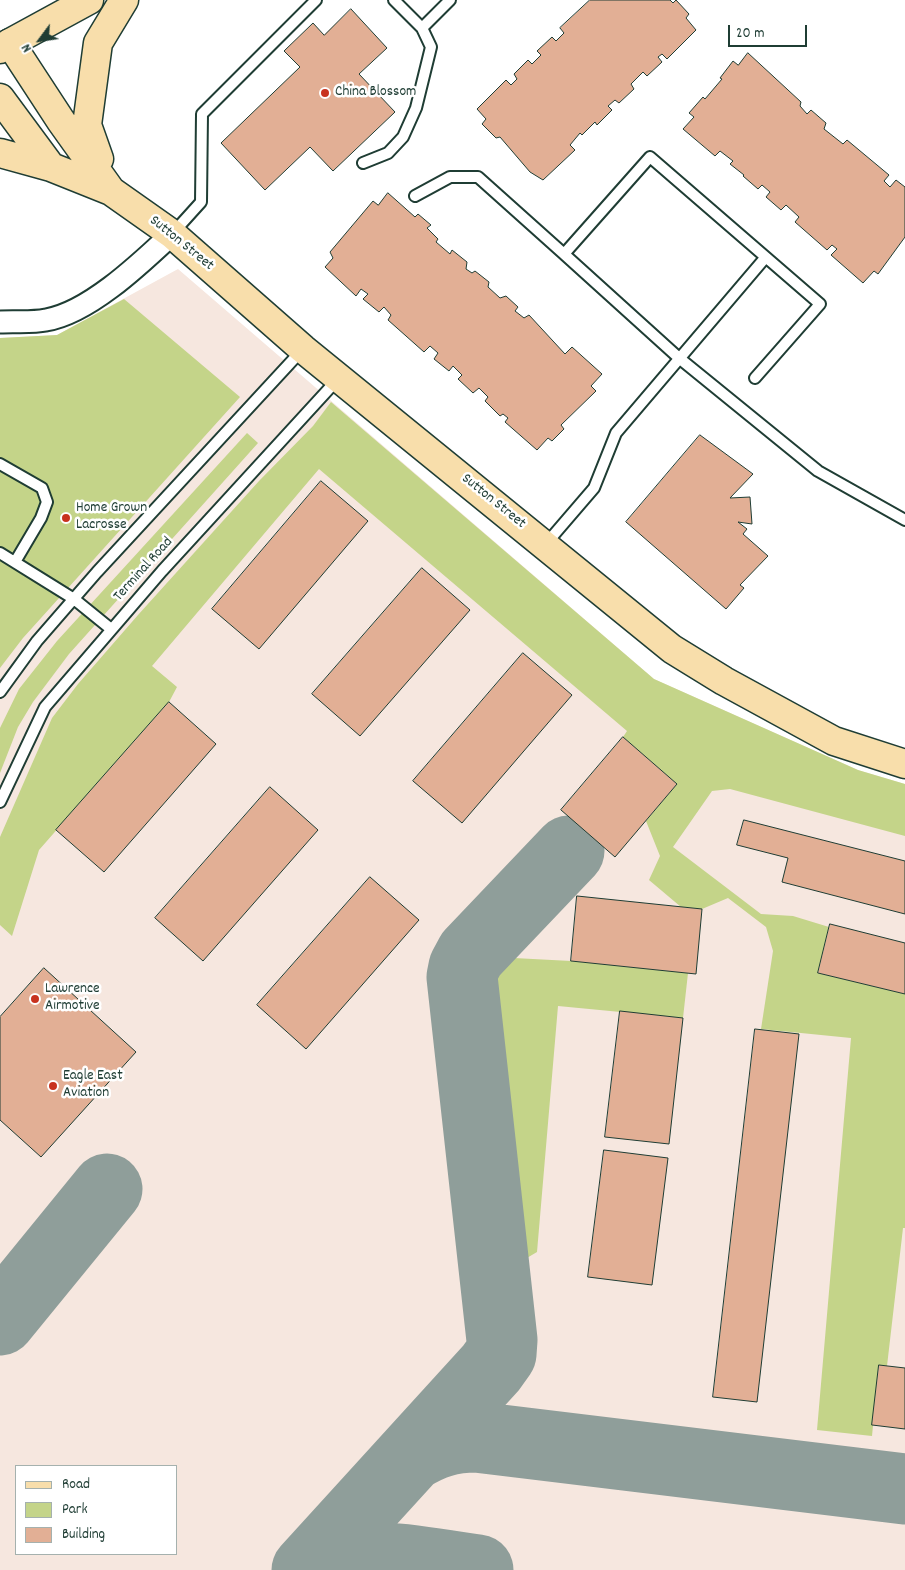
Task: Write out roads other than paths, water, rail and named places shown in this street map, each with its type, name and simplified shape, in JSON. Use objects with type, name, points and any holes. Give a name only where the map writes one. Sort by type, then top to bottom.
[{"type":"main road","points":[[5,46],[89,0]]},
{"type":"main road","points":[[112,190],[87,125],[98,43],[124,0]]},
{"type":"main road","name":"Sutton Street","points":[[5,46],[112,190]]},
{"type":"main road","points":[[0,98],[51,167]]},
{"type":"main road","name":"Sutton Street","points":[[0,152],[51,167],[112,190],[172,234],[303,349],[672,649],[709,672],[834,741],[905,764]]},
{"type":"street","points":[[0,322],[47,320],[74,310],[124,278],[172,234]]},
{"type":"lane","points":[[172,234],[201,202],[202,114],[316,0]]},
{"type":"lane","points":[[363,162],[388,153],[403,137],[416,108],[431,47],[422,28],[394,0]]},
{"type":"lane","points":[[422,28],[450,0]]},
{"type":"lane","points":[[564,254],[650,157],[820,304],[755,378]]},
{"type":"lane","points":[[415,196],[450,177],[478,177],[678,358],[818,471],[905,520]]},
{"type":"lane","points":[[545,545],[594,488],[616,433],[765,258]]},
{"type":"lane","points":[[0,692],[37,641],[74,599],[303,349]]},
{"type":"lane","name":"Terminal Road","points":[[0,802],[45,707],[111,629],[339,378]]},
{"type":"lane","points":[[0,464],[42,488],[47,502],[41,518],[15,562]]},
{"type":"lane","points":[[0,552],[74,599],[111,629]]},
{"type":"place","name":"China Blossom","points":[[325,93]]},
{"type":"place","name":"Home Grown Lacrosse","points":[[66,518]]},
{"type":"place","name":"Lawrence Airmotive","points":[[35,999]]},
{"type":"place","name":"Eagle East Aviation","points":[[53,1086]]}]
